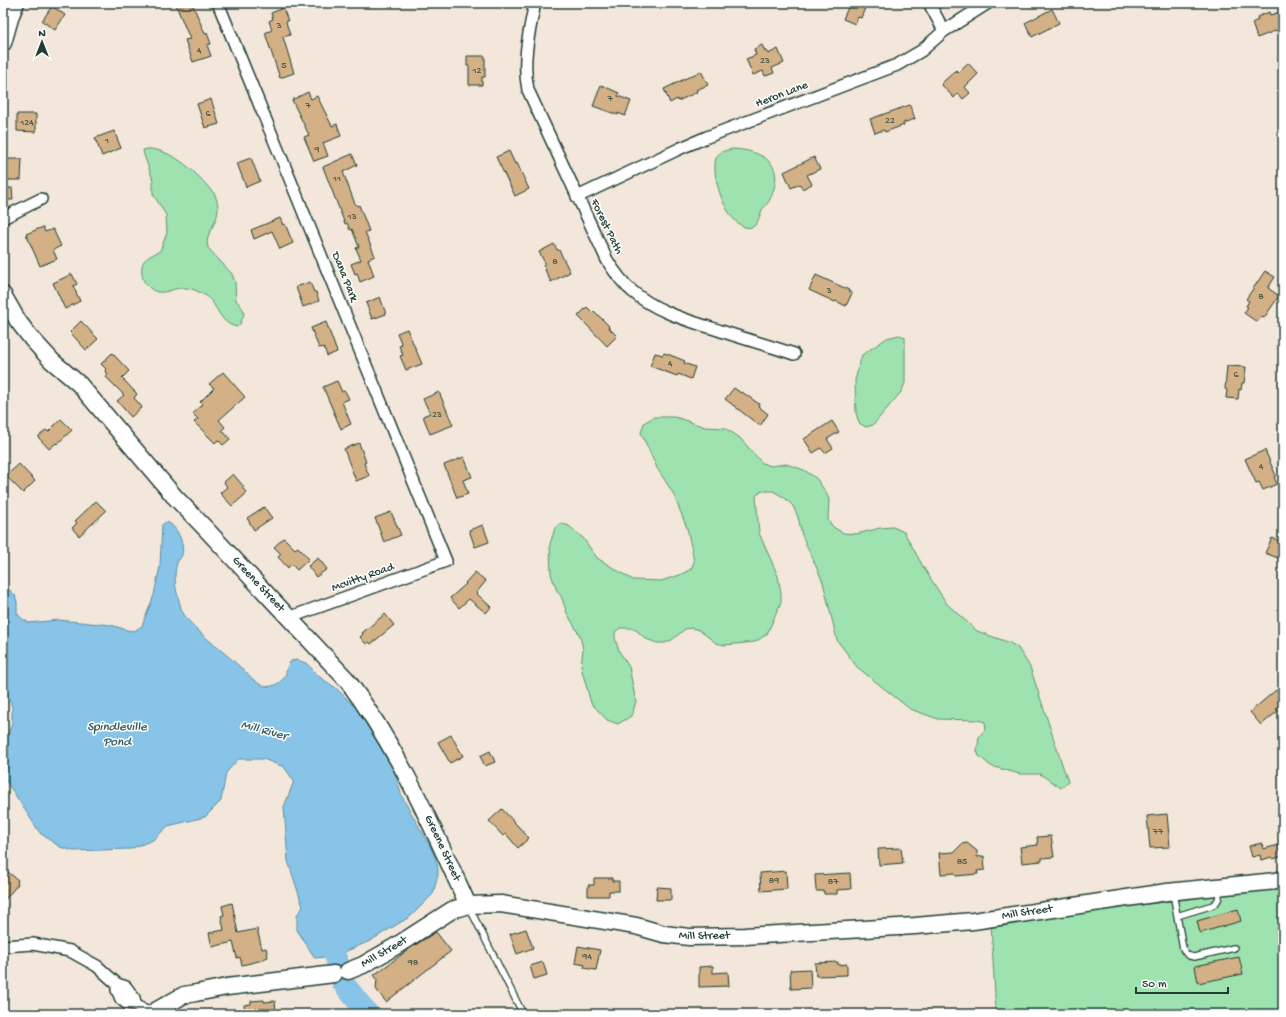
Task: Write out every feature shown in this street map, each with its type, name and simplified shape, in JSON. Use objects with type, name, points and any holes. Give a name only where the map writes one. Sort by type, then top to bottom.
[{"type":"street","points":[[3,43],[16,3]]},
{"type":"street","name":"Dana Park","points":[[218,3],[446,561]]},
{"type":"street","name":"Forest Path","points":[[535,3],[528,36],[525,69],[528,90],[607,260],[616,274],[631,290],[645,301],[663,310],[694,323],[794,354]]},
{"type":"street","points":[[929,3],[944,31]]},
{"type":"street","name":"Heron Lane","points":[[577,197],[707,137],[897,65],[921,50],[944,31],[988,3]]},
{"type":"street","points":[[3,218],[41,199]]},
{"type":"street","name":"Greene Street","points":[[3,295],[18,321],[31,338],[52,361],[79,384],[174,496],[347,680],[361,698],[400,765],[443,850],[468,905]]},
{"type":"street","name":"Mcvitty Road","points":[[288,618],[446,561]]},
{"type":"street","name":"Mill Street","points":[[149,1014],[184,995],[227,987],[341,972],[363,965],[452,910],[468,905],[501,904],[636,926],[664,934],[689,937],[745,936],[973,921],[1173,891],[1276,881],[1283,879]]},
{"type":"street","points":[[3,946],[33,944],[70,951],[97,966],[117,984],[126,987],[134,998],[135,1004],[149,1014]]},
{"type":"lane","points":[[1177,916],[1213,905],[1218,902],[1220,898],[1219,887]]},
{"type":"lane","points":[[1173,891],[1183,949],[1188,956],[1194,957],[1234,948]]},
{"type":"lane","points":[[468,905],[523,1014]]},
{"type":"green space","points":[[148,149],[165,153],[182,162],[197,175],[215,195],[218,210],[207,243],[208,248],[232,274],[235,282],[236,300],[243,309],[244,314],[240,324],[237,327],[226,322],[222,318],[210,299],[193,289],[180,288],[158,292],[150,288],[144,281],[142,268],[144,261],[146,258],[160,251],[167,233],[166,215],[153,194],[153,180],[144,155],[143,150]]},
{"type":"green space","points":[[733,149],[758,154],[766,158],[775,170],[776,178],[771,196],[762,210],[757,223],[752,227],[744,227],[728,212],[722,200],[715,175],[717,156],[726,150]]},
{"type":"green space","points":[[899,335],[905,337],[905,383],[901,392],[873,425],[866,427],[859,423],[856,413],[855,380],[862,355],[887,338]]},
{"type":"green space","points":[[654,417],[675,417],[705,427],[725,428],[740,438],[762,463],[771,466],[786,464],[804,470],[816,478],[825,491],[829,499],[828,520],[833,527],[843,533],[857,534],[880,528],[893,527],[904,532],[925,570],[947,604],[977,631],[1010,643],[1018,648],[1030,667],[1068,782],[1061,788],[1040,774],[1020,774],[991,766],[979,756],[977,751],[979,737],[986,728],[985,722],[976,720],[938,719],[910,709],[857,667],[837,640],[823,582],[802,535],[798,517],[793,506],[785,498],[773,491],[761,491],[756,496],[759,533],[778,576],[781,594],[781,602],[767,634],[755,642],[725,645],[716,643],[699,630],[692,628],[685,629],[672,640],[665,643],[657,643],[646,639],[636,630],[631,628],[620,628],[615,632],[615,638],[619,651],[629,667],[636,702],[631,716],[618,724],[607,720],[591,703],[581,667],[583,649],[580,636],[567,613],[551,574],[550,544],[555,528],[561,523],[569,526],[583,538],[597,558],[633,580],[661,581],[680,575],[691,569],[694,562],[687,528],[673,493],[657,468],[641,433],[644,423]]},
{"type":"green space","points":[[1283,887],[1283,1014],[996,1014],[991,924]]},
{"type":"water","name":"Spindleville Pond","points":[[166,522],[174,527],[181,541],[183,551],[176,567],[176,586],[182,611],[192,625],[261,685],[271,686],[281,681],[284,678],[288,665],[291,661],[297,660],[306,663],[321,678],[336,688],[369,721],[379,737],[395,773],[402,797],[430,846],[436,860],[438,875],[433,894],[411,916],[370,941],[335,956],[315,958],[297,930],[297,915],[303,907],[288,861],[284,807],[294,781],[284,767],[263,759],[238,759],[226,773],[221,801],[205,817],[168,826],[153,840],[130,849],[74,851],[60,847],[40,833],[3,776],[4,746],[12,723],[12,707],[3,682],[3,584],[15,595],[17,602],[17,613],[21,618],[29,623],[58,620],[111,625],[134,631],[142,626],[154,595],[160,566],[162,525]]},
{"type":"building","points":[[175,3],[192,3],[205,34],[207,33],[211,44],[207,45],[211,56],[193,62],[185,40],[190,39]]},
{"type":"building","points":[[850,3],[867,3],[861,18],[858,17],[855,24],[843,19]]},
{"type":"building","points":[[52,6],[65,15],[55,30],[42,21]]},
{"type":"building","points":[[283,8],[288,21],[286,22],[290,35],[283,37],[294,73],[280,78],[265,33],[272,30],[269,21],[273,19],[271,13]]},
{"type":"building","points":[[1052,9],[1059,23],[1032,37],[1025,23]]},
{"type":"building","points":[[1283,11],[1283,28],[1257,38],[1252,23],[1258,20],[1257,17],[1269,12],[1270,15]]},
{"type":"building","points":[[762,45],[768,54],[778,49],[784,63],[772,68],[774,73],[765,76],[763,71],[753,75],[746,59],[756,55],[754,49]]},
{"type":"building","points":[[467,56],[485,56],[485,77],[482,77],[482,85],[469,85],[469,66],[467,66]]},
{"type":"building","points":[[968,63],[978,74],[965,87],[970,93],[963,99],[958,93],[954,98],[941,84],[956,70],[958,72]]},
{"type":"building","points":[[701,71],[708,85],[696,90],[697,92],[678,101],[677,99],[670,103],[664,89]]},
{"type":"building","points":[[601,85],[619,93],[618,96],[631,101],[625,116],[593,106]]},
{"type":"building","points":[[308,92],[311,99],[317,96],[332,126],[337,124],[341,136],[323,143],[328,156],[314,161],[304,137],[309,135],[292,100]]},
{"type":"building","points":[[211,99],[219,124],[205,128],[197,104]]},
{"type":"building","points":[[910,105],[915,119],[885,132],[884,130],[875,133],[870,119]]},
{"type":"building","points":[[17,114],[36,114],[36,132],[17,131]]},
{"type":"building","points":[[114,131],[121,148],[102,156],[95,138]]},
{"type":"building","points":[[509,151],[515,164],[517,163],[529,189],[515,196],[496,157]]},
{"type":"building","points":[[352,154],[357,165],[343,172],[355,204],[357,206],[359,205],[369,231],[365,232],[375,256],[368,259],[374,276],[360,282],[357,273],[355,274],[351,264],[361,260],[356,248],[359,247],[352,229],[350,230],[347,223],[345,224],[323,167]]},
{"type":"building","points":[[814,157],[820,169],[807,175],[812,184],[802,189],[800,184],[791,188],[784,172]]},
{"type":"building","points":[[251,158],[260,181],[246,187],[237,163]]},
{"type":"building","points":[[7,159],[22,159],[21,180],[7,180]]},
{"type":"building","points":[[3,188],[12,188],[13,200],[3,200]]},
{"type":"building","points":[[280,218],[283,225],[285,224],[293,243],[280,249],[272,231],[254,239],[251,230]]},
{"type":"building","points":[[43,227],[45,232],[53,229],[61,246],[53,250],[57,259],[40,266],[26,234]]},
{"type":"building","points":[[554,244],[557,250],[559,250],[570,272],[551,282],[543,265],[545,263],[539,252]]},
{"type":"building","points":[[1265,271],[1275,277],[1268,288],[1279,296],[1264,318],[1261,317],[1257,322],[1244,313],[1248,307],[1246,306],[1249,301],[1246,299]]},
{"type":"building","points":[[72,274],[77,284],[73,286],[80,301],[65,309],[53,283]]},
{"type":"building","points":[[816,275],[849,290],[848,291],[852,293],[846,306],[809,290]]},
{"type":"building","points":[[310,282],[319,301],[303,307],[296,287]]},
{"type":"building","points":[[380,297],[386,314],[372,319],[366,303]]},
{"type":"building","points":[[587,307],[593,313],[594,311],[617,336],[607,346],[578,316]]},
{"type":"building","points":[[81,321],[98,339],[86,350],[70,332]]},
{"type":"building","points":[[326,322],[337,352],[327,356],[324,347],[319,348],[311,328]]},
{"type":"building","points":[[407,329],[422,364],[406,370],[400,356],[403,355],[399,346],[402,345],[397,333]]},
{"type":"building","points":[[112,353],[129,371],[122,378],[137,394],[134,398],[142,407],[131,417],[117,401],[124,395],[106,377],[108,374],[105,371],[106,369],[101,364]]},
{"type":"building","points":[[655,353],[670,355],[695,367],[691,379],[678,374],[677,376],[650,366]]},
{"type":"building","points":[[1227,366],[1246,367],[1244,383],[1242,383],[1241,390],[1239,389],[1238,399],[1226,398],[1227,390],[1225,389]]},
{"type":"building","points":[[223,372],[245,397],[219,420],[225,427],[222,430],[230,439],[223,445],[218,440],[215,443],[194,422],[198,419],[193,414],[202,404],[200,402],[214,388],[209,384]]},
{"type":"building","points":[[337,381],[342,392],[345,391],[349,399],[342,402],[351,424],[341,429],[323,387]]},
{"type":"building","points":[[734,388],[759,404],[758,406],[768,414],[760,426],[725,399]]},
{"type":"building","points":[[439,392],[453,425],[430,434],[423,416],[430,413],[423,399]]},
{"type":"building","points":[[61,419],[72,430],[57,444],[56,443],[49,449],[38,437],[46,430],[48,432]]},
{"type":"building","points":[[832,421],[839,432],[827,439],[833,448],[825,453],[821,448],[813,453],[804,439]]},
{"type":"building","points":[[359,443],[369,476],[356,481],[344,449]]},
{"type":"building","points":[[1265,450],[1276,476],[1274,477],[1277,484],[1263,490],[1259,482],[1256,483],[1245,459]]},
{"type":"building","points":[[464,457],[472,477],[463,480],[468,494],[457,498],[444,465]]},
{"type":"building","points":[[19,464],[35,481],[23,493],[6,476]]},
{"type":"building","points":[[233,474],[247,493],[232,506],[220,493],[227,487],[224,482]]},
{"type":"building","points":[[96,501],[106,511],[79,536],[72,528],[77,523],[75,521]]},
{"type":"building","points":[[264,507],[272,518],[254,530],[247,518]]},
{"type":"building","points":[[391,512],[401,535],[384,542],[375,518]]},
{"type":"building","points":[[483,525],[489,542],[475,547],[469,530]]},
{"type":"building","points":[[284,538],[295,549],[298,547],[309,559],[297,570],[291,564],[288,568],[278,557],[281,554],[274,547]]},
{"type":"building","points":[[1272,538],[1283,542],[1283,560],[1265,553]]},
{"type":"building","points":[[318,558],[327,569],[316,577],[308,566]]},
{"type":"building","points":[[475,572],[486,581],[476,593],[491,607],[486,613],[469,599],[459,608],[450,598],[466,584],[465,583]]},
{"type":"building","points":[[385,614],[394,625],[371,644],[369,642],[366,644],[360,637],[363,634],[362,633]]},
{"type":"building","points":[[1276,690],[1283,698],[1283,702],[1276,709],[1278,711],[1261,725],[1250,712]]},
{"type":"building","points":[[451,735],[463,756],[450,763],[438,742]]},
{"type":"building","points":[[490,751],[495,762],[485,766],[480,756]]},
{"type":"building","points":[[502,809],[529,838],[518,848],[506,834],[503,836],[489,821]]},
{"type":"building","points":[[1167,814],[1170,847],[1150,848],[1147,816]]},
{"type":"building","points":[[1051,836],[1054,857],[1042,858],[1042,861],[1022,863],[1020,847],[1038,845],[1037,837]]},
{"type":"building","points":[[967,843],[977,851],[977,857],[984,856],[985,870],[977,871],[978,874],[956,876],[955,873],[941,874],[939,853],[954,852],[962,844]]},
{"type":"building","points":[[1262,843],[1263,849],[1283,844],[1283,856],[1261,860],[1260,855],[1252,857],[1249,846]]},
{"type":"building","points":[[901,848],[903,863],[879,865],[878,849]]},
{"type":"building","points":[[3,868],[18,880],[18,884],[3,902]]},
{"type":"building","points":[[786,871],[787,889],[761,891],[760,873]]},
{"type":"building","points":[[850,873],[851,889],[837,890],[837,894],[824,894],[824,891],[816,891],[815,875]]},
{"type":"building","points":[[594,878],[612,878],[612,881],[619,881],[619,891],[609,891],[609,896],[588,896],[588,885],[594,885]]},
{"type":"building","points":[[657,887],[671,888],[671,900],[656,900]]},
{"type":"building","points":[[232,903],[238,933],[257,929],[262,949],[266,948],[268,957],[263,960],[242,965],[240,957],[237,958],[233,942],[212,947],[209,933],[224,930],[221,916],[224,915],[222,906]]},
{"type":"building","points":[[1238,909],[1241,921],[1200,933],[1197,921]]},
{"type":"building","points":[[526,929],[533,948],[517,954],[510,934]]},
{"type":"building","points":[[436,932],[451,951],[386,1002],[376,989],[377,979],[374,975],[412,947]]},
{"type":"building","points":[[578,946],[600,950],[596,970],[584,968],[585,965],[575,963]]},
{"type":"building","points":[[1239,957],[1243,974],[1198,983],[1195,966]]},
{"type":"building","points":[[543,962],[547,975],[534,979],[530,966]]},
{"type":"building","points":[[838,962],[838,965],[847,964],[847,975],[816,976],[815,963]]},
{"type":"building","points":[[713,966],[713,973],[728,972],[729,986],[699,987],[699,967]]},
{"type":"building","points":[[810,969],[811,988],[791,989],[790,970]]},
{"type":"building","points":[[264,1000],[264,1002],[275,1001],[276,1012],[273,1012],[273,1014],[245,1014],[244,1005],[251,1004],[251,1001]]},
{"type":"waterway","name":"Mill River","points":[[327,927],[343,983],[368,1014]]}]
